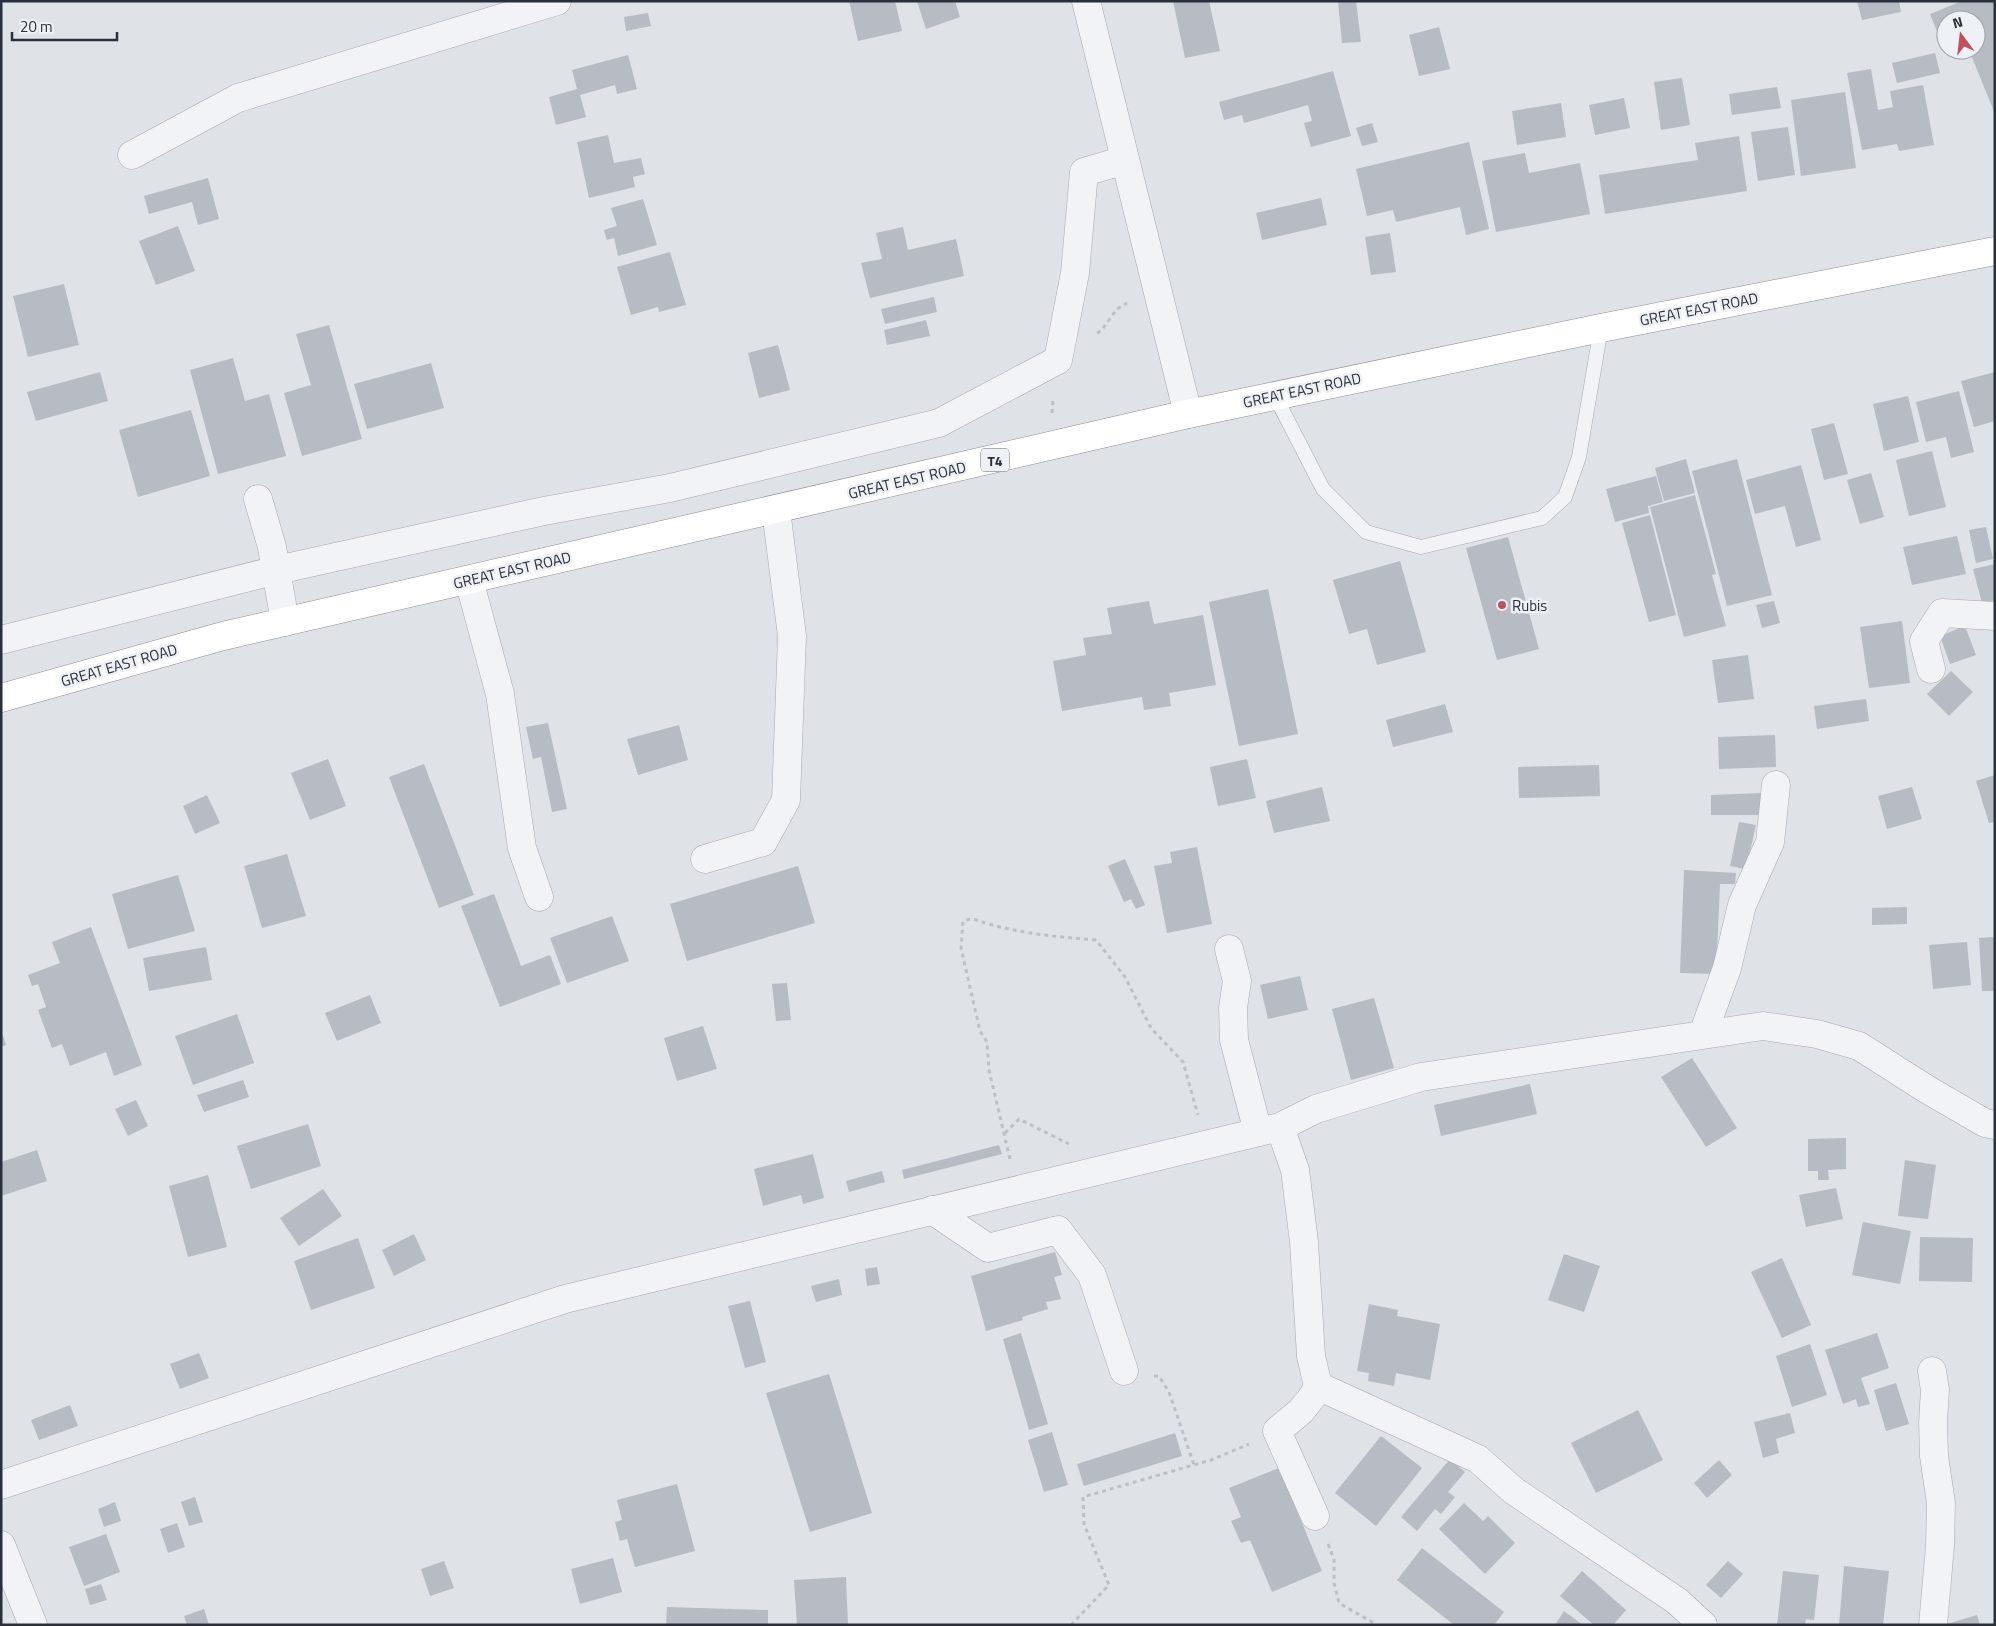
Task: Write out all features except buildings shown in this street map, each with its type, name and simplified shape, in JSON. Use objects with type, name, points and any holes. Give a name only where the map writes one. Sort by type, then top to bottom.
[{"type":"highway","name":"GREAT EAST ROAD","points":[[1,698],[223,636],[1060,445],[1188,414],[1601,328],[1995,250]]},
{"type":"street","points":[[132,155],[238,98],[557,1]]},
{"type":"street","points":[[1086,1],[1188,414]]},
{"type":"street","points":[[1,640],[277,570],[544,511],[670,488],[939,423],[1060,352],[1074,273],[1084,172],[1125,160]]},
{"type":"street","points":[[258,499],[272,547],[285,622]]},
{"type":"street","points":[[705,860],[762,842],[786,800],[792,636],[776,510]]},
{"type":"street","points":[[469,580],[500,694],[522,848],[539,897]]},
{"type":"street","points":[[1931,669],[1924,641],[1942,613],[1995,616]]},
{"type":"street","points":[[1702,1034],[1727,968],[1742,905],[1770,842],[1776,785]]},
{"type":"street","points":[[1229,949],[1237,981],[1233,1008],[1234,1040],[1269,1129],[1295,1170],[1304,1242],[1311,1356],[1318,1386],[1301,1411],[1277,1431],[1315,1516]]},
{"type":"street","points":[[1,1485],[565,1299],[1269,1129],[1316,1109],[1421,1077],[1763,1026],[1817,1034],[1859,1046],[1928,1090],[1985,1122],[1995,1125]]},
{"type":"street","points":[[932,1210],[988,1248],[1058,1230],[1092,1275],[1124,1371]]},
{"type":"street","points":[[1932,1372],[1935,1390],[1933,1422],[1934,1456],[1941,1502],[1940,1546],[1933,1625]]},
{"type":"street","points":[[1318,1386],[1478,1459],[1514,1491],[1677,1601],[1703,1625]]},
{"type":"street","points":[[1,1545],[32,1625]]},
{"type":"lane","points":[[1275,396],[1323,489],[1366,532],[1421,547],[1542,518],[1565,497],[1579,457],[1601,328]]},
{"type":"path","points":[[1060,445],[1052,410],[1060,352],[1101,331],[1117,309],[1156,284]]},
{"type":"path","points":[[1016,1190],[989,1070],[986,1042],[980,1031],[961,948],[963,921],[972,918],[996,926],[1048,936],[1096,940],[1125,977],[1151,1028],[1183,1062],[1206,1144]]},
{"type":"path","points":[[1004,1134],[1020,1119],[1076,1146]]},
{"type":"path","points":[[1124,1371],[1159,1376],[1169,1392],[1194,1465]]},
{"type":"path","points":[[1071,1625],[1109,1585],[1084,1524],[1083,1497],[1194,1465],[1234,1451],[1277,1431]]},
{"type":"path","points":[[1315,1516],[1334,1559],[1334,1583],[1339,1603],[1377,1625]]},
{"type":"place","name":"Rubis","points":[[1502,605]]}]
